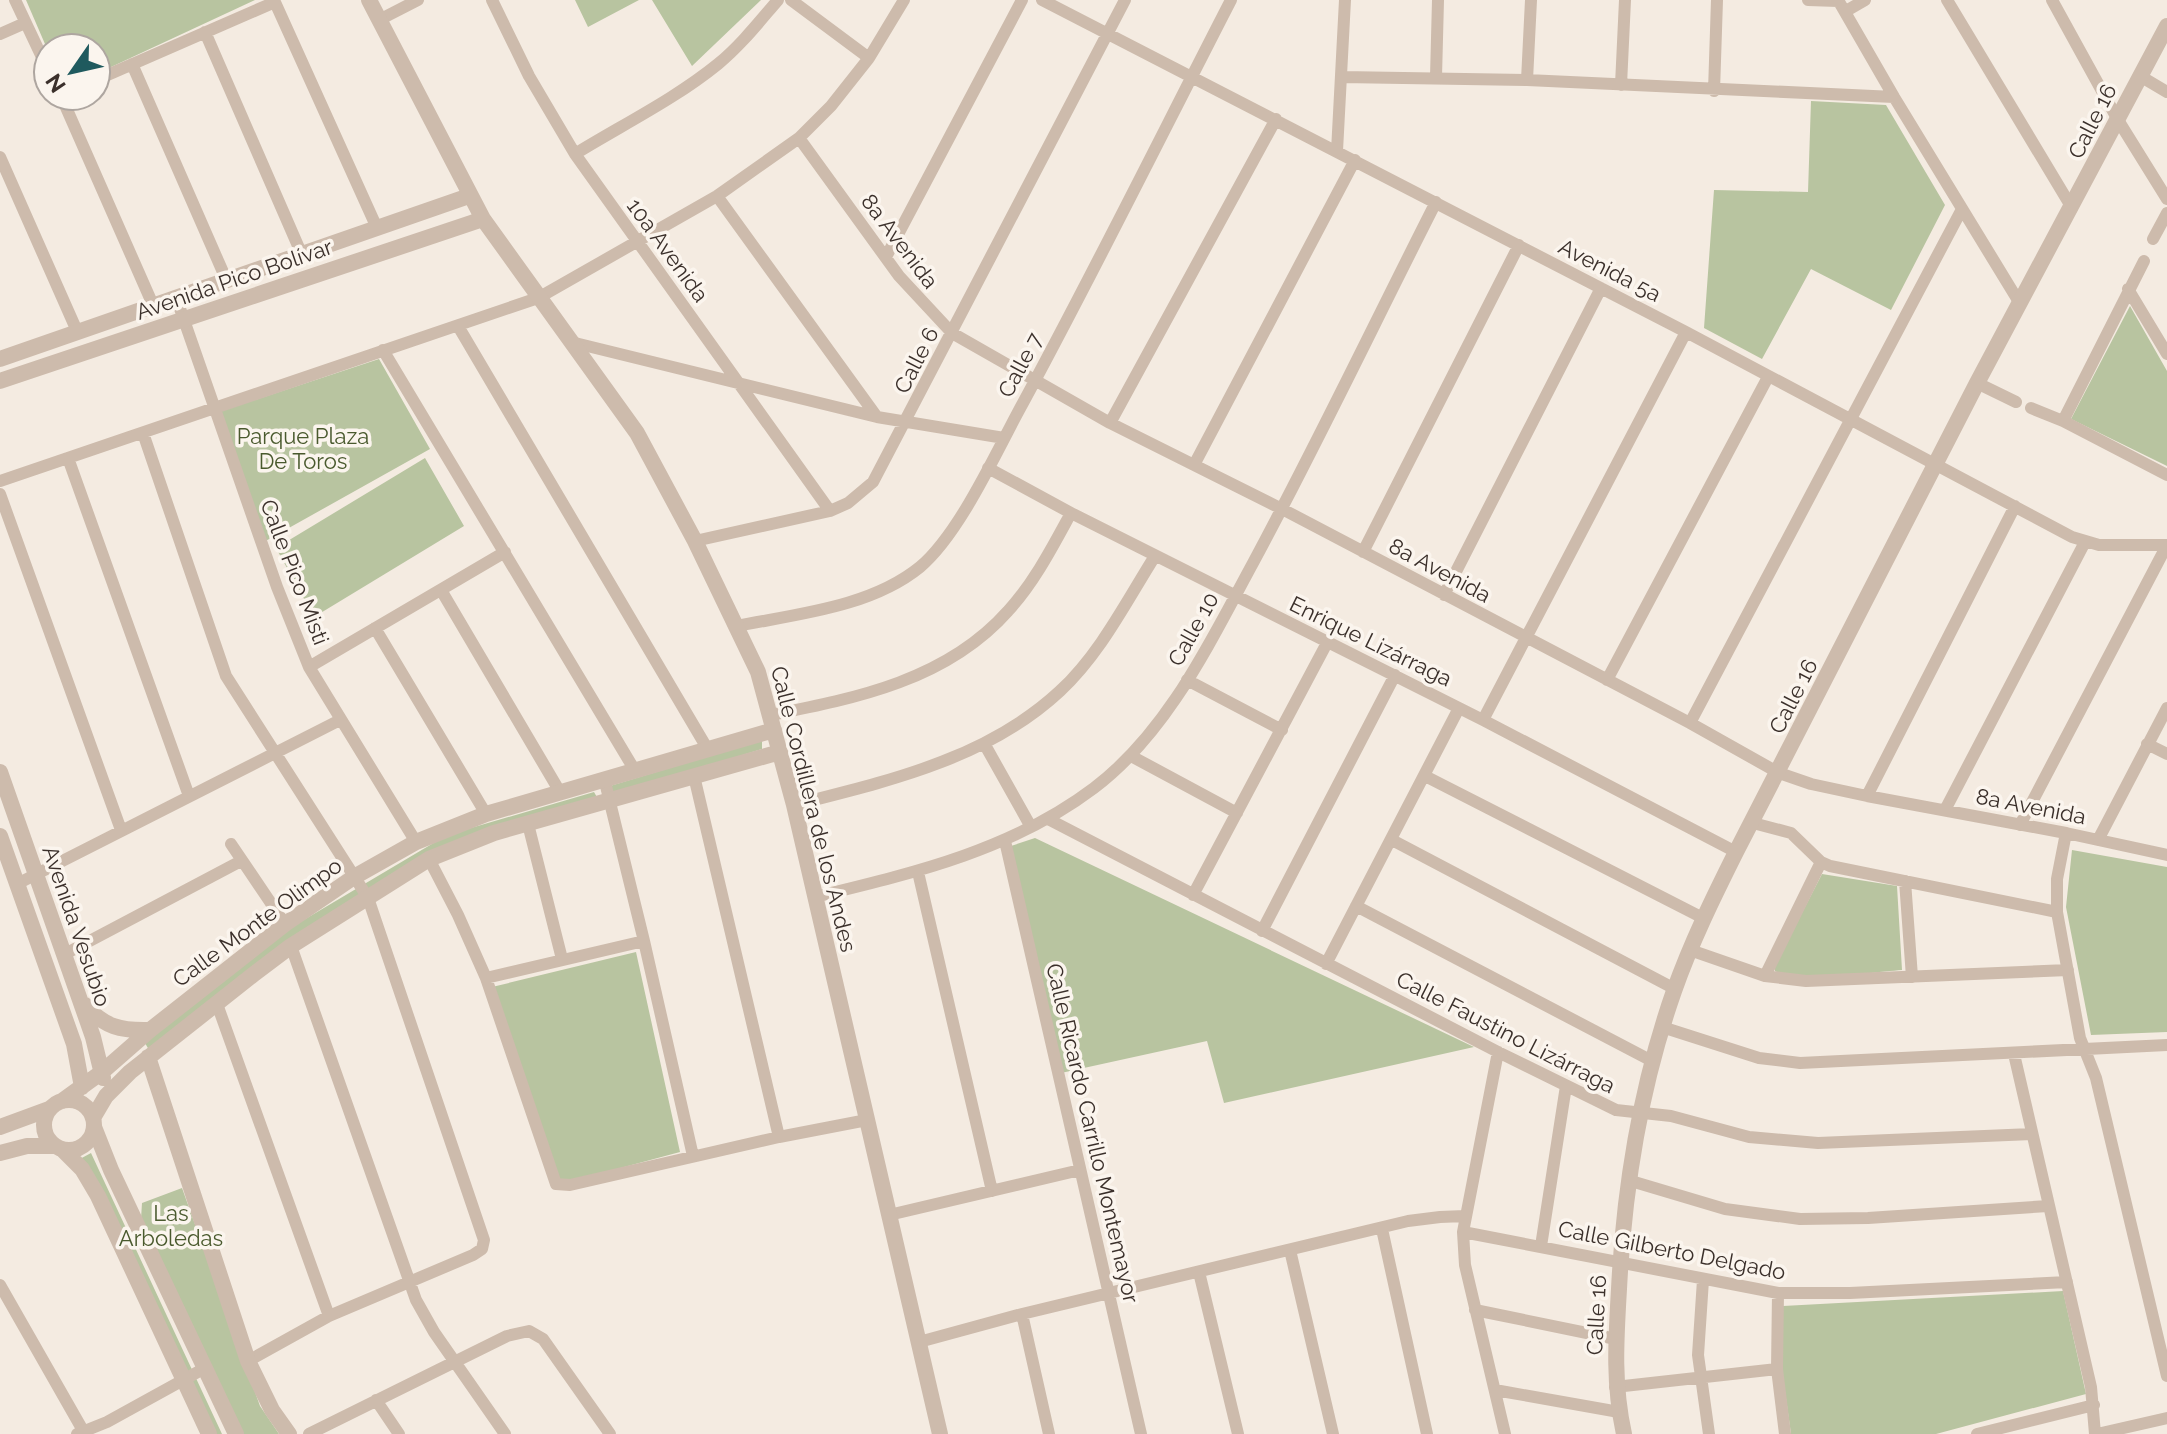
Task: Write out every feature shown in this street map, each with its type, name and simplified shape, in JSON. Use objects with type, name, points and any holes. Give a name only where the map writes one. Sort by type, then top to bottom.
[{"type":"street","points":[[15,0],[32,37]]},
{"type":"street","name":"Calle Cordillera de los Andes","points":[[369,0],[483,219],[637,433],[695,541],[758,672],[794,805],[940,1434]]},
{"type":"street","points":[[379,20],[418,0]]},
{"type":"street","name":"10a Avenida","points":[[492,0],[529,76],[575,154],[830,511]]},
{"type":"street","points":[[575,154],[717,65],[745,39],[778,0]]},
{"type":"street","points":[[791,0],[869,58]]},
{"type":"street","points":[[0,481],[538,298],[717,196],[799,138],[831,106],[869,58],[904,0]]},
{"type":"street","points":[[886,257],[1022,0]]},
{"type":"street","name":"Avenida 5a","points":[[1042,0],[1519,245],[2085,542],[2099,545],[2167,545]]},
{"type":"street","name":"Calle 6","points":[[695,541],[830,511],[848,503],[873,482],[1125,0]]},
{"type":"street","name":"Calle 7","points":[[737,626],[867,596],[918,569],[947,536],[1034,382],[1231,0]]},
{"type":"street","points":[[1337,151],[1345,0]]},
{"type":"street","points":[[1436,77],[1438,0]]},
{"type":"street","points":[[1527,80],[1531,0]]},
{"type":"street","points":[[1621,85],[1625,0]]},
{"type":"street","points":[[1714,91],[1717,0]]},
{"type":"street","points":[[1808,0],[1841,4],[1865,0]]},
{"type":"street","points":[[1947,0],[2072,208]]},
{"type":"street","points":[[2052,0],[2118,120],[2167,199]]},
{"type":"street","points":[[112,73],[274,1],[377,228]]},
{"type":"street","points":[[1841,4],[2019,302]]},
{"type":"street","points":[[0,34],[25,23]]},
{"type":"street","name":"Calle 16","points":[[1624,1434],[1615,1387],[1616,1339],[1631,1181],[1652,1061],[1690,950],[1736,852],[1935,464],[2167,26]]},
{"type":"street","points":[[205,32],[302,255]]},
{"type":"street","points":[[132,64],[226,279]]},
{"type":"street","points":[[2140,76],[2167,92]]},
{"type":"street","points":[[1342,77],[1527,80],[1894,97]]},
{"type":"street","points":[[68,112],[153,305]]},
{"type":"street","points":[[1110,423],[1276,119]]},
{"type":"street","name":"8a Avenida","points":[[799,138],[915,295],[952,333],[1110,423],[1282,509],[1690,723],[1779,773],[1811,784],[1867,796],[2167,855]]},
{"type":"street","points":[[0,157],[77,331]]},
{"type":"street","points":[[1194,465],[1355,160]]},
{"type":"street","name":"Avenida Pico Bolívar","points":[[2,353],[77,331],[469,196]]},
{"type":"street","points":[[717,196],[877,417]]},
{"type":"street","name":"Calle 10","points":[[815,897],[918,872],[1005,841],[1048,819],[1095,787],[1131,756],[1187,680],[1234,597],[1282,509],[1436,202]]},
{"type":"street","points":[[1690,723],[1962,209]]},
{"type":"street","points":[[2153,239],[2167,213]]},
{"type":"street","name":"Avenida Pico Bolívar","points":[[0,381],[483,219]]},
{"type":"street","points":[[1363,552],[1519,245]]},
{"type":"street","points":[[2063,421],[2144,261]]},
{"type":"street","points":[[1444,595],[1601,288]]},
{"type":"street","points":[[2128,289],[2167,354]]},
{"type":"street","name":"Calle Pico Misti","points":[[176,297],[277,587],[309,667],[416,842]]},
{"type":"street","points":[[458,326],[707,748]]},
{"type":"street","points":[[1483,720],[1686,332]]},
{"type":"street","points":[[571,342],[877,417],[1004,438]]},
{"type":"street","points":[[383,350],[634,769]]},
{"type":"street","points":[[1607,680],[1768,377]]},
{"type":"street","points":[[1977,383],[2016,402]]},
{"type":"street","points":[[2031,408],[2063,421],[2167,475]]},
{"type":"street","points":[[143,433],[220,661],[234,690],[368,898],[484,1245],[473,1255],[329,1316],[248,1361]]},
{"type":"street","points":[[68,458],[189,796]]},
{"type":"street","name":"Enrique Lizárraga","points":[[988,468],[1234,597],[1395,675],[1736,852]]},
{"type":"street","points":[[0,494],[121,830]]},
{"type":"street","points":[[1867,796],[2015,506]]},
{"type":"street","points":[[773,722],[894,686],[931,670],[988,632],[1010,610],[1071,513]]},
{"type":"street","points":[[1945,810],[2085,542]]},
{"type":"street","points":[[2020,825],[2167,545]]},
{"type":"street","points":[[309,667],[505,552]]},
{"type":"street","points":[[794,805],[876,784],[985,745],[1035,711],[1076,674],[1114,622],[1155,556]]},
{"type":"street","points":[[441,590],[560,792]]},
{"type":"street","points":[[375,628],[486,814]]},
{"type":"street","points":[[1193,895],[1328,641]]},
{"type":"street","points":[[1262,931],[1395,675]]},
{"type":"street","points":[[1187,680],[1282,730]]},
{"type":"street","points":[[1326,964],[1459,708]]},
{"type":"street","points":[[2098,840],[2167,708]]},
{"type":"street","points":[[17,884],[340,720]]},
{"type":"street","name":"Calle Monte Olimpo","points":[[0,1126],[56,1105],[102,1072],[150,1030],[285,924],[354,877],[416,842],[486,814],[707,748],[773,722]]},
{"type":"street","points":[[2147,744],[2167,754]]},
{"type":"street","points":[[985,745],[1031,827]]},
{"type":"street","name":"Calle Monte Olimpo","points":[[94,1122],[106,1096],[148,1057],[291,946],[429,859],[494,833],[780,752]]},
{"type":"street","points":[[1131,756],[1237,813]]},
{"type":"street","name":"Avenida Vesubio","points":[[0,772],[80,999],[106,1096]]},
{"type":"street","points":[[694,776],[779,1137]]},
{"type":"street","points":[[1425,776],[1703,918]]},
{"type":"street","points":[[604,778],[693,1156]]},
{"type":"street","name":"Calle Faustino Lizárraga","points":[[1048,819],[1616,1110],[1671,1116],[1749,1137],[1818,1143],[2032,1134]]},
{"type":"street","points":[[1753,823],[1791,833],[1821,862],[1843,870],[2057,912]]},
{"type":"street","points":[[528,824],[562,959]]},
{"type":"street","points":[[2066,833],[2057,879],[2057,912],[2084,1049],[2096,1078],[2167,1376]]},
{"type":"street","name":"Avenida Vesubio","points":[[0,836],[74,1044],[82,1087]]},
{"type":"street","points":[[1392,840],[1675,989]]},
{"type":"street","name":"Calle Ricardo Carrillo Montemayor","points":[[1005,841],[1141,1434]]},
{"type":"street","points":[[231,844],[285,924]]},
{"type":"street","points":[[429,859],[486,978],[553,1180],[560,1186],[867,1120]]},
{"type":"street","points":[[65,954],[241,861]]},
{"type":"street","points":[[1765,976],[1821,862]]},
{"type":"street","points":[[918,872],[992,1191]]},
{"type":"street","points":[[1905,881],[1912,977]]},
{"type":"street","points":[[1356,906],[1652,1061]]},
{"type":"street","points":[[486,978],[644,941]]},
{"type":"street","points":[[291,946],[408,1282],[425,1317],[505,1434]]},
{"type":"street","points":[[1690,950],[1765,976],[1816,981],[2068,970]]},
{"type":"street","points":[[80,999],[96,1018],[112,1028],[150,1030]]},
{"type":"street","points":[[217,1004],[329,1316]]},
{"type":"street","points":[[1662,1027],[1780,1062],[2167,1045]]},
{"type":"street","points":[[1498,1052],[1463,1232],[1465,1265],[1505,1434]]},
{"type":"street","points":[[2014,1054],[2094,1405],[2096,1434],[2167,1418]]},
{"type":"street","points":[[148,1057],[248,1361],[272,1410],[289,1434]]},
{"type":"street","points":[[1541,1246],[1566,1086]]},
{"type":"street","points":[[209,1434],[98,1196],[82,1169],[45,1131],[45,1117],[56,1105],[78,1101],[86,1106],[111,1170],[236,1434]]},
{"type":"street","points":[[0,1153],[27,1146],[72,1150],[87,1143],[94,1122]]},
{"type":"street","points":[[889,1215],[1080,1170]]},
{"type":"street","points":[[1631,1181],[1725,1209],[1800,1219],[1868,1218],[2048,1206]]},
{"type":"street","points":[[919,1342],[1022,1314],[1426,1218],[1465,1216]]},
{"type":"street","points":[[1382,1229],[1427,1434]]},
{"type":"street","name":"Calle Gilberto Delgado","points":[[1463,1232],[1778,1293],[1850,1293],[2067,1282]]},
{"type":"street","points":[[1290,1250],[1333,1434]]},
{"type":"street","points":[[1199,1272],[1238,1434]]},
{"type":"street","points":[[1703,1280],[1699,1327],[1700,1378],[1709,1434]]},
{"type":"street","points":[[0,1285],[82,1433],[205,1368]]},
{"type":"street","points":[[1778,1293],[1777,1369],[1785,1434]]},
{"type":"street","points":[[1475,1310],[1616,1339]]},
{"type":"street","points":[[1022,1314],[1049,1434]]},
{"type":"street","points":[[309,1434],[514,1333],[534,1333],[546,1344],[610,1434]]},
{"type":"street","points":[[1615,1387],[1777,1369]]},
{"type":"street","points":[[1495,1390],[1619,1412]]},
{"type":"street","points":[[376,1400],[399,1434]]},
{"type":"street","points":[[1977,1434],[2015,1430],[2094,1405]]},
{"type":"green space","points":[[26,0],[255,0],[112,67],[112,32],[40,32]]},
{"type":"green space","points":[[575,0],[639,0],[588,27]]},
{"type":"green space","points":[[652,0],[761,0],[692,66]]},
{"type":"green space","points":[[1811,101],[1886,105],[1945,205],[1891,310],[1811,269],[1762,359],[1704,328],[1714,190],[1808,192]]},
{"type":"green space","points":[[2130,306],[2167,371],[2167,466],[2071,419]]},
{"type":"green space","name":"Parque Plaza De Toros","points":[[379,359],[430,449],[262,543],[218,412]]},
{"type":"green space","points":[[425,458],[464,526],[314,617],[276,548]]},
{"type":"green space","points":[[762,740],[762,749],[614,795],[610,786]]},
{"type":"green space","points":[[594,792],[598,799],[452,843],[149,1050],[145,1043],[280,934],[447,835]]},
{"type":"green space","points":[[1035,838],[1474,1047],[1224,1103],[1207,1041],[1061,1073],[1011,846]]},
{"type":"green space","points":[[2072,850],[2167,867],[2167,1032],[2091,1035],[2066,907]]},
{"type":"green space","points":[[1822,874],[1897,886],[1902,970],[1817,976],[1775,971],[1775,965]]},
{"type":"green space","points":[[636,952],[680,1152],[561,1184],[492,987]]},
{"type":"green space","points":[[91,1153],[222,1434],[215,1434],[78,1160]]},
{"type":"green space","name":"Las Arboledas","points":[[182,1188],[260,1406],[279,1434],[240,1434],[141,1219],[142,1203]]},
{"type":"green space","points":[[2063,1291],[2086,1394],[1936,1434],[1791,1434],[1782,1370],[1783,1306]]}]
